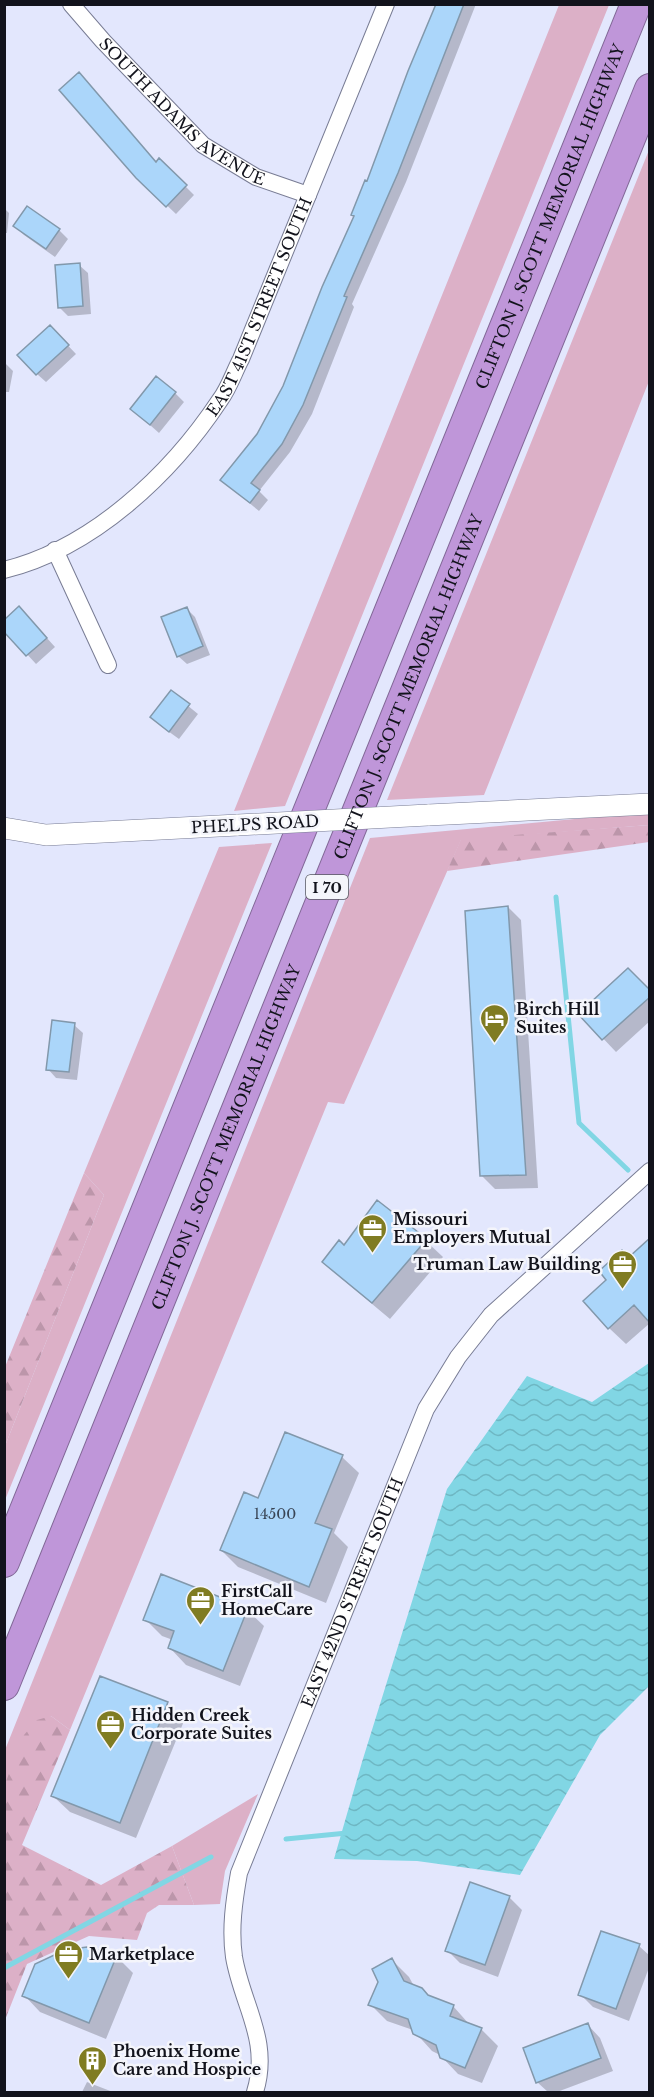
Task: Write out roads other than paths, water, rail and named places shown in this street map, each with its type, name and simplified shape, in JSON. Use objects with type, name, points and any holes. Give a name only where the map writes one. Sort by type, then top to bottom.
[{"type":"highway","name":"CLIFTON J. SCOTT MEMORIAL HIGHWAY","points":[[4,1562],[636,4]]},
{"type":"highway","name":"CLIFTON J. SCOTT MEMORIAL HIGHWAY","points":[[4,1685],[650,88]]},
{"type":"street","name":"SOUTH ADAMS AVENUE","points":[[71,4],[103,41],[203,145],[256,177],[309,195]]},
{"type":"street","name":"EAST 41ST STREET SOUTH","points":[[4,570],[55,550],[82,536],[127,506],[166,470],[222,398],[241,359],[386,4]]},
{"type":"street","points":[[55,550],[108,665]]},
{"type":"street","name":"PHELPS ROAD","points":[[4,828],[46,835],[650,804]]},
{"type":"street","name":"EAST 42ND STREET SOUTH","points":[[258,2092],[260,2064],[258,2038],[234,1959],[232,1941],[234,1903],[239,1873],[426,1409],[458,1357],[491,1315],[650,1171]]},
{"type":"water","points":[[649,1363],[649,1686],[600,1735],[520,1875],[417,1861],[334,1859],[447,1489],[527,1376],[592,1402]]},
{"type":"waterway","points":[[556,897],[579,1123],[628,1170]]},
{"type":"waterway","points":[[286,1839],[347,1833]]},
{"type":"waterway","points":[[4,1968],[211,1857]]},
{"type":"place","name":"Birch Hill Suites","points":[[495,1044]]},
{"type":"place","name":"Missouri Employers Mutual","points":[[372,1254]]},
{"type":"place","name":"Truman Law Building","points":[[622,1290]]},
{"type":"place","name":"FirstCall HomeCare","points":[[200,1626]]},
{"type":"place","name":"Hidden Creek Corporate Suites","points":[[110,1750]]},
{"type":"place","name":"Marketplace","points":[[68,1980]]},
{"type":"place","name":"Phoenix Home Care and Hospice","points":[[92,2086]]}]
